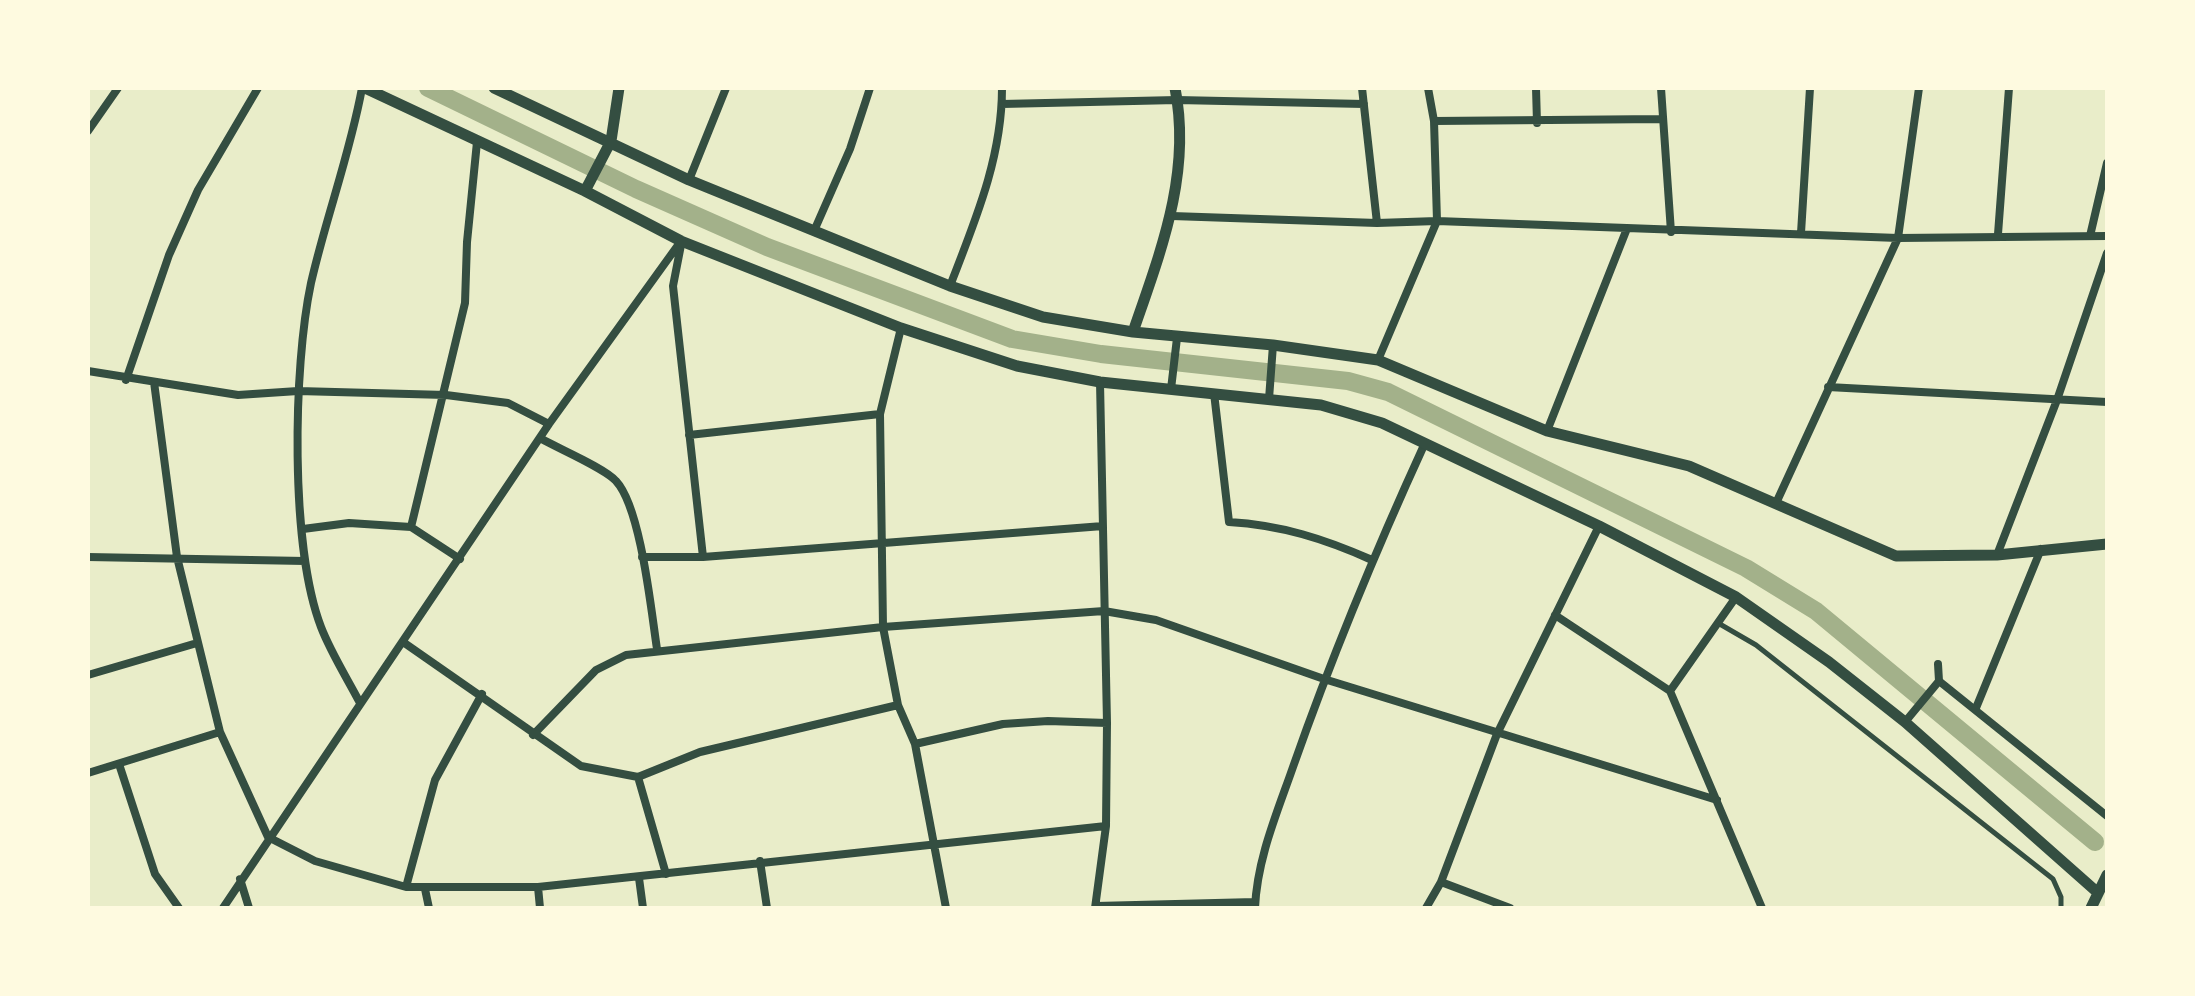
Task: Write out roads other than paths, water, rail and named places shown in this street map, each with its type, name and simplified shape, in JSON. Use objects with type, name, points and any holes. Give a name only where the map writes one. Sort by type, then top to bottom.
[{"type":"street","points":[[88,131],[118,88]]},
{"type":"street","points":[[126,380],[175,242],[198,190],[258,88]]},
{"type":"street","points":[[360,703],[320,627],[305,561],[298,391],[311,283],[353,141],[364,88],[477,142],[587,187],[681,241],[901,328],[1017,366],[1100,382],[1321,405],[1363,415],[1425,443],[1599,526],[1736,597],[1829,662],[1905,722],[2097,892]]},
{"type":"street","points":[[494,88],[609,145],[689,180],[950,286],[1043,317],[1177,338],[1273,345],[1378,360],[1547,431],[1689,466],[1777,501],[1896,556],[1997,555],[2107,544]]},
{"type":"street","points":[[587,187],[609,145],[619,88]]},
{"type":"street","points":[[689,180],[726,88]]},
{"type":"street","points":[[814,231],[850,149],[870,88]]},
{"type":"street","points":[[950,286],[987,190],[999,140],[1002,88]]},
{"type":"street","points":[[1362,88],[1377,223]]},
{"type":"street","points":[[1378,360],[1437,221],[1434,121],[1428,88]]},
{"type":"street","points":[[1536,88],[1537,123]]},
{"type":"street","points":[[1661,88],[1671,232]]},
{"type":"street","points":[[1801,233],[1810,88]]},
{"type":"street","points":[[1777,501],[1898,238],[1919,88]]},
{"type":"street","points":[[1998,234],[2009,88]]},
{"type":"street","points":[[1002,104],[1176,94],[1364,104]]},
{"type":"street","points":[[1133,332],[1172,216],[1180,154],[1176,94]]},
{"type":"street","points":[[1434,121],[1537,123],[1663,119]]},
{"type":"street","points":[[411,527],[446,395],[465,303],[467,242],[477,142]]},
{"type":"street","points":[[2090,236],[2107,163]]},
{"type":"street","points":[[1172,216],[1377,223],[1437,221],[1626,231],[1801,233],[1898,238],[1998,234],[2107,236]]},
{"type":"street","points":[[1547,431],[1626,231]]},
{"type":"street","points":[[223,908],[549,424],[681,241]]},
{"type":"street","points":[[681,241],[673,286],[703,557]]},
{"type":"street","points":[[1997,555],[2057,400],[2107,253]]},
{"type":"street","points":[[901,328],[880,414],[883,627],[898,705],[915,744],[946,908]]},
{"type":"street","points":[[1171,389],[1177,338]]},
{"type":"street","points":[[1269,399],[1273,345]]},
{"type":"street","points":[[88,371],[126,380],[238,395],[298,391],[446,395],[508,403],[549,424]]},
{"type":"street","points":[[154,382],[177,557],[220,732],[268,837],[315,861],[406,887],[538,887],[1106,826]]},
{"type":"street","points":[[1100,382],[1107,723],[1106,826],[1095,907],[1255,905],[1258,868],[1324,679],[1372,560],[1425,443]]},
{"type":"street","points":[[1828,387],[2107,402]]},
{"type":"street","points":[[1214,393],[1229,522],[1268,524],[1325,539],[1372,560]]},
{"type":"street","points":[[689,435],[880,414]]},
{"type":"street","points":[[540,438],[615,480],[627,501],[642,557],[657,649]]},
{"type":"street","points":[[303,529],[349,523],[411,527],[460,559]]},
{"type":"street","points":[[642,557],[703,557],[1103,526]]},
{"type":"street","points":[[1426,908],[1441,882],[1497,734],[1599,526]]},
{"type":"street","points":[[1976,708],[2041,549]]},
{"type":"street","points":[[88,557],[305,561]]},
{"type":"street","points":[[1670,691],[1736,597]]},
{"type":"street","points":[[533,735],[596,670],[626,655],[657,649],[883,627],[1104,611],[1156,620],[1324,679],[1717,800]]},
{"type":"street","points":[[1555,615],[1670,691],[1762,908]]},
{"type":"street","points":[[403,642],[482,694],[533,735],[581,766],[638,777],[700,752],[898,705]]},
{"type":"street","points":[[88,675],[197,643]]},
{"type":"street","points":[[1905,722],[1939,681],[1938,664]]},
{"type":"street","points":[[1939,681],[2107,816]]},
{"type":"street","points":[[406,887],[435,780],[482,694]]},
{"type":"street","points":[[915,744],[1003,724],[1048,721],[1107,723]]},
{"type":"street","points":[[88,773],[220,732]]},
{"type":"street","points":[[119,764],[155,874],[179,908]]},
{"type":"street","points":[[638,777],[666,874]]},
{"type":"street","points":[[760,861],[767,908]]},
{"type":"street","points":[[2091,908],[2107,875]]},
{"type":"street","points":[[639,878],[643,908]]},
{"type":"street","points":[[240,879],[249,908]]},
{"type":"street","points":[[1441,882],[1510,908]]},
{"type":"street","points":[[538,887],[540,908]]},
{"type":"street","points":[[425,889],[429,908]]},
{"type":"lane","points":[[1718,623],[1756,645],[2053,879],[2061,897],[2061,908]]},
{"type":"waterway","points":[[428,88],[636,189],[767,247],[1012,339],[1101,354],[1348,381],[1388,392],[1746,568],[1816,611],[2095,842]]}]
